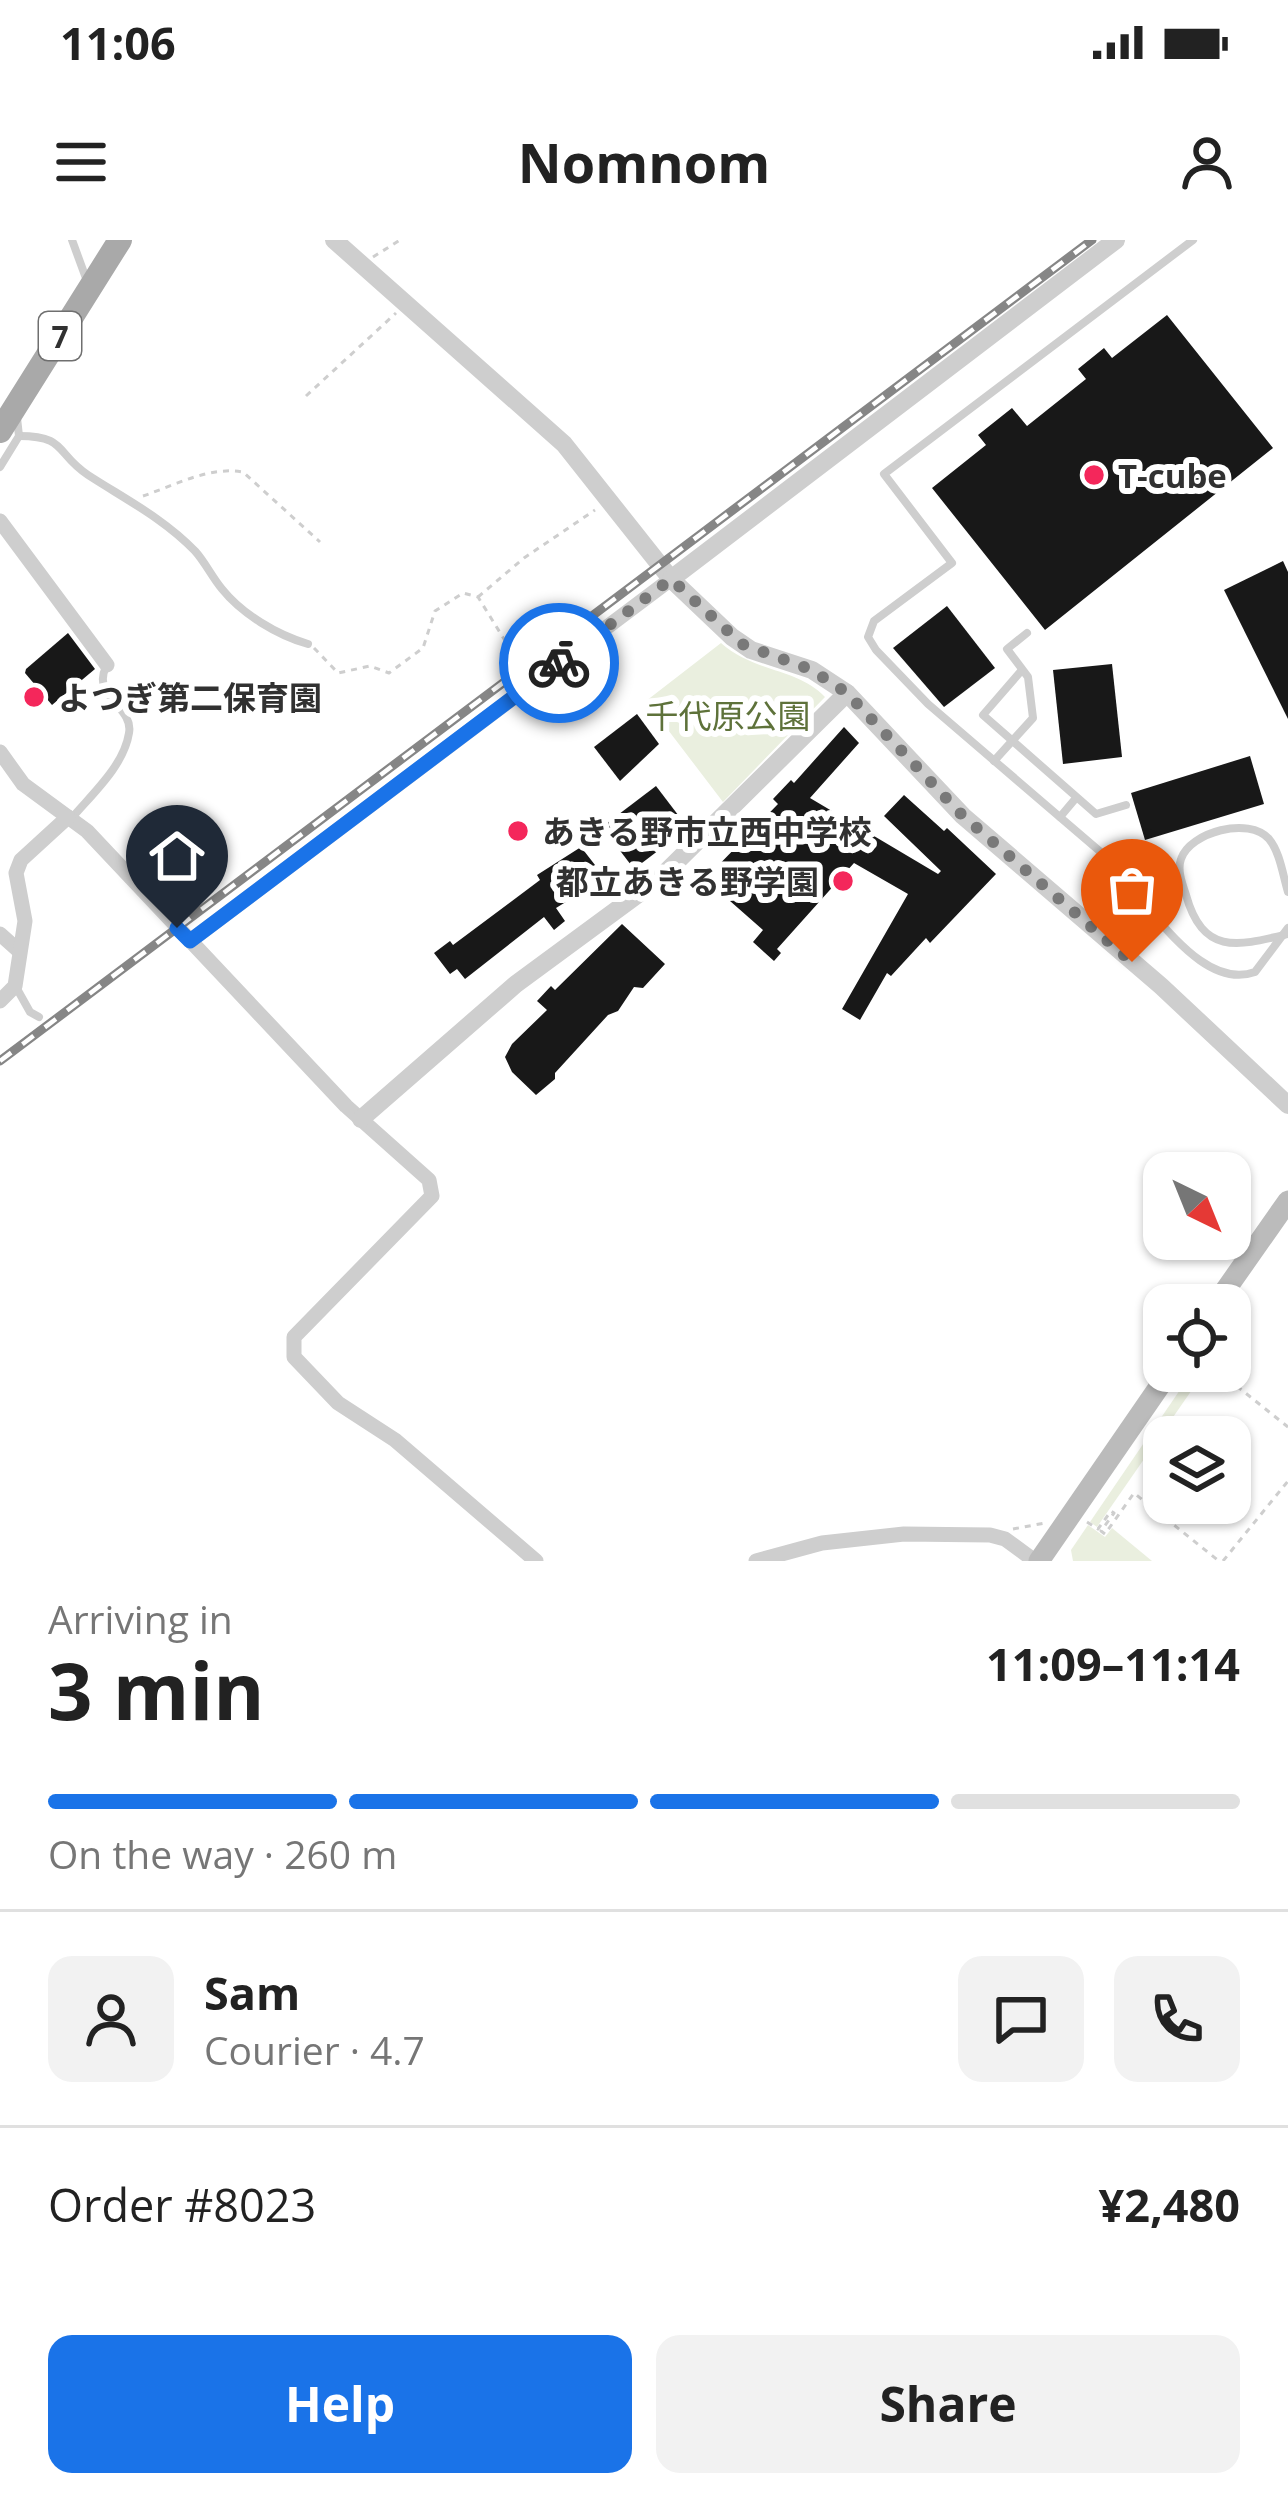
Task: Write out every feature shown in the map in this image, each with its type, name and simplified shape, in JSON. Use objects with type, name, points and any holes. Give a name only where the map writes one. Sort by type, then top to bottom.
[{"type":"main road","name":"7","points":[[9,434],[16,405],[120,240]]},
{"type":"main road","points":[[1230,1284],[1288,1201]]},
{"type":"main road","points":[[1037,1561],[1165,1392]]},
{"type":"street","points":[[334,240],[564,444],[671,579],[742,644],[812,670],[847,693],[963,816],[1288,1105]]},
{"type":"street","points":[[190,941],[1116,240]]},
{"type":"street","points":[[0,521],[6,543],[106,665]]},
{"type":"street","points":[[361,1119],[516,984],[660,878],[847,693]]},
{"type":"street","points":[[0,752],[23,784],[70,818],[361,1119],[429,1180],[432,1196],[294,1337],[294,1357],[338,1403],[384,1431],[536,1561]]},
{"type":"street","points":[[0,1001],[15,986],[25,921],[16,873],[21,860],[70,818]]},
{"type":"street","points":[[0,934],[19,950]]},
{"type":"street","points":[[756,1561],[835,1541],[904,1534],[991,1535],[1037,1561]]},
{"type":"lane","points":[[72,240],[90,288]]},
{"type":"lane","points":[[1193,240],[884,474],[952,563],[874,621],[868,637],[928,704],[1117,866],[1135,895],[1199,958],[1223,973],[1255,972],[1287,932]]},
{"type":"lane","points":[[0,467],[9,434],[50,439],[83,472],[133,500],[197,552],[217,583],[242,607],[283,635],[308,644]]},
{"type":"lane","points":[[994,760],[1033,718],[1028,677],[1006,649],[1027,633]]},
{"type":"lane","points":[[70,818],[113,769],[130,732],[105,692],[101,676],[106,665]]},
{"type":"lane","points":[[1022,670],[982,715],[1096,814],[1126,805]]},
{"type":"lane","points":[[1060,817],[1076,798]]},
{"type":"lane","points":[[1287,932],[1239,946],[1211,937],[1193,915],[1179,869],[1181,857],[1194,842],[1251,828],[1270,841],[1288,892]]},
{"type":"lane","points":[[1275,850],[1288,840]]},
{"type":"lane","points":[[1100,934],[1135,895]]},
{"type":"lane","points":[[15,986],[30,1012],[39,1017]]},
{"type":"path","points":[[362,265],[400,240]]},
{"type":"path","points":[[306,396],[407,304]]},
{"type":"path","points":[[133,500],[210,472],[243,472],[320,542]]},
{"type":"path","points":[[478,597],[524,557],[611,499]]},
{"type":"path","points":[[308,644],[338,673],[370,666],[388,674],[422,648],[435,611],[463,593],[478,597],[517,660]]},
{"type":"path","points":[[1244,1392],[1288,1427]]},
{"type":"path","points":[[1087,1522],[1098,1529],[1114,1513],[1101,1531],[1105,1534],[1134,1493],[1221,1561],[1288,1481]]},
{"type":"green space","name":"千代原公園","points":[[721,643],[748,660],[802,681],[825,697],[723,802],[646,701]]},
{"type":"green space","points":[[1179,1392],[1190,1392],[1174,1416],[1162,1416]]},
{"type":"green space","points":[[1143,1444],[1143,1461],[1097,1527],[1090,1522]]},
{"type":"green space","points":[[1088,1525],[1105,1537],[1112,1528],[1152,1561],[1073,1561],[1071,1550]]},
{"type":"building","name":"T-cube","points":[[1167,315],[1273,448],[1045,630],[932,488],[986,445],[978,435],[1012,408],[1027,426],[1086,379],[1078,369],[1104,348],[1112,358]]},
{"type":"building","points":[[1283,561],[1288,572],[1288,719],[1224,590]]},
{"type":"building","points":[[947,606],[995,668],[944,707],[893,648]]},
{"type":"building","points":[[68,633],[95,669],[52,705],[25,673]]},
{"type":"building","points":[[1112,664],[1122,757],[1063,764],[1053,670]]},
{"type":"building","points":[[637,714],[659,744],[620,781],[594,747]]},
{"type":"building","points":[[844,727],[859,743],[810,798],[938,874],[941,871],[884,816],[904,795],[996,874],[930,943],[926,938],[891,976],[887,973],[860,1020],[842,1009],[908,894],[854,863],[777,949],[781,953],[774,961],[753,942],[763,930],[705,879],[778,804],[773,799],[791,780],[794,783]]},
{"type":"building","points":[[1250,756],[1264,804],[1145,840],[1131,793]]},
{"type":"building","points":[[656,786],[688,828],[634,869],[602,827]]},
{"type":"building","points":[[581,847],[595,865],[574,882],[582,892],[556,908],[565,921],[554,930],[544,917],[465,979],[457,969],[450,974],[434,953],[450,941],[453,945],[540,880],[537,875]]},
{"type":"building","points":[[622,924],[665,964],[643,988],[634,987],[618,1011],[608,1015],[536,1095],[512,1072],[505,1057],[547,1010],[537,1001],[551,986],[555,990]]},
{"type":"railway","points":[[0,1061],[1092,240]]},
{"type":"way so far","points":[[559,663],[671,579],[742,644],[812,670],[847,693],[963,816],[1132,962]]},
{"type":"place","name":"T-cube","points":[[1094,475]]},
{"type":"place","name":"よつぎ第二保育園","points":[[34,697]]},
{"type":"place","name":"あきる野市立西中学校","points":[[518,831]]},
{"type":"place","name":"都立あきる野学園","points":[[843,881]]},
{"type":"route","points":[[177,928],[190,941],[559,663]]}]
